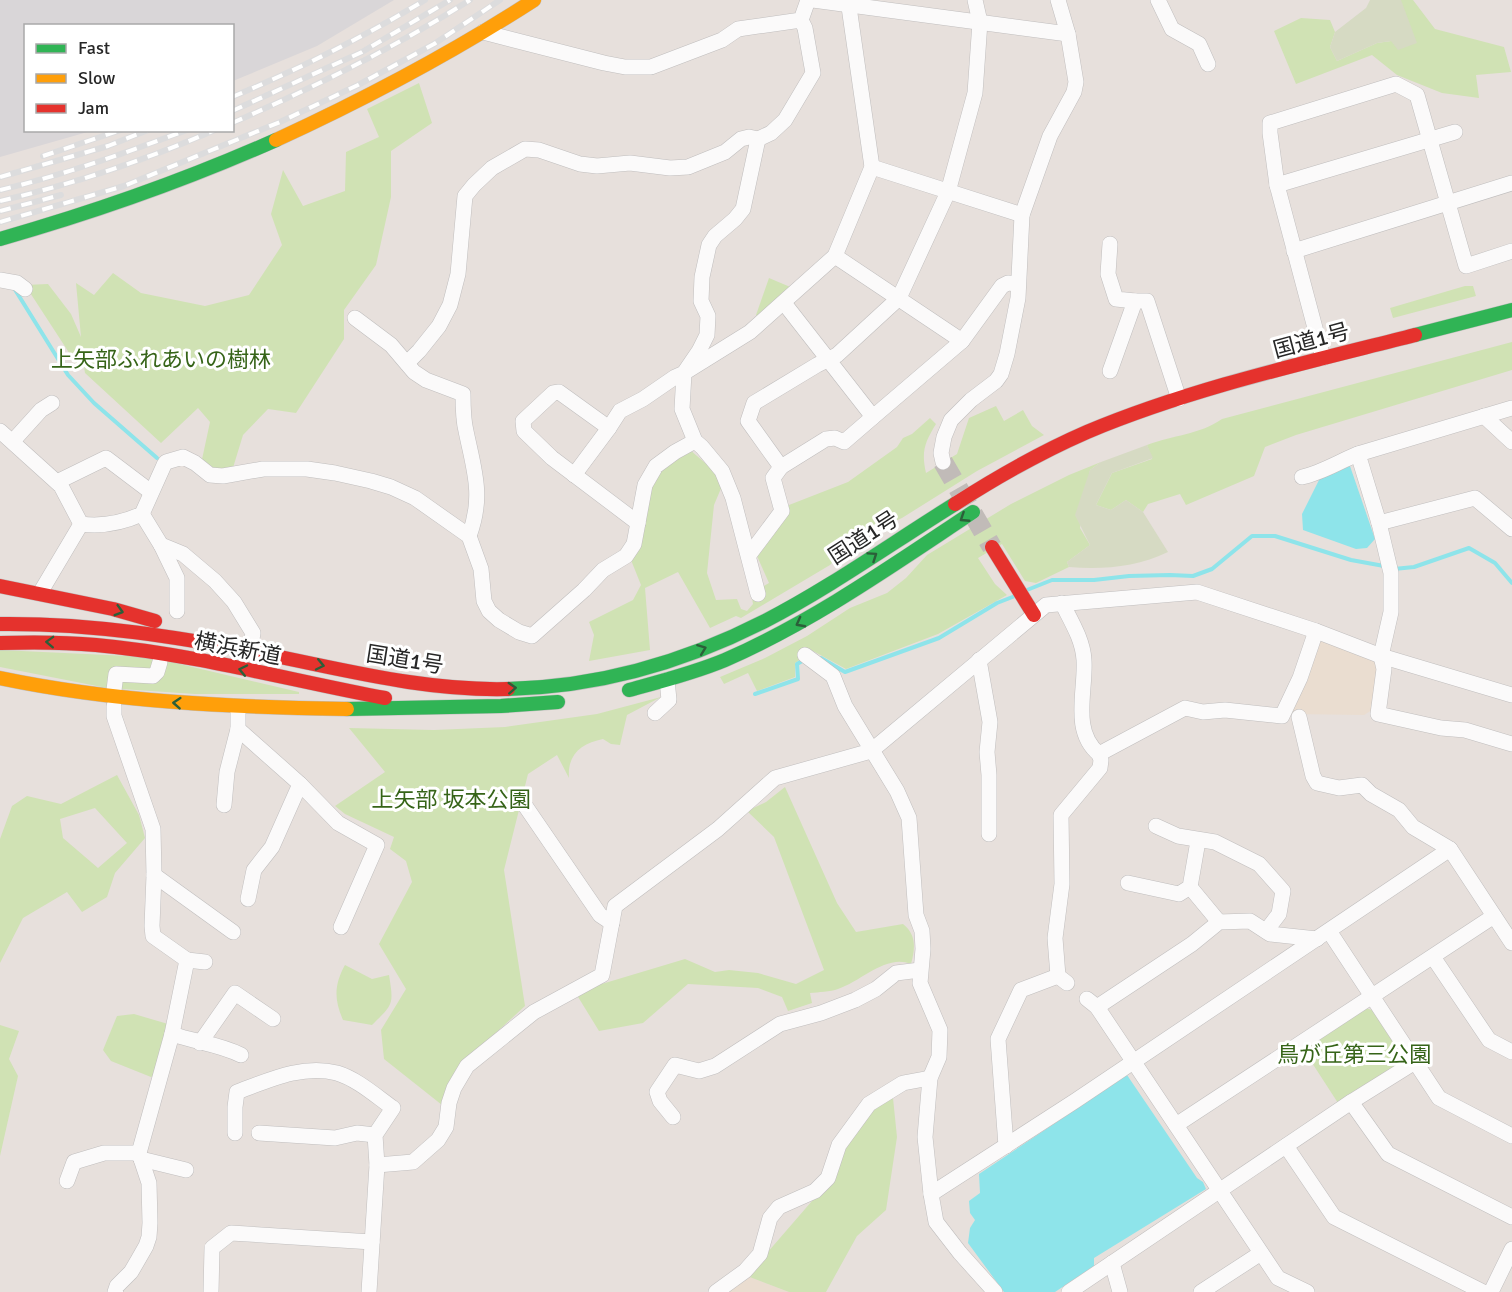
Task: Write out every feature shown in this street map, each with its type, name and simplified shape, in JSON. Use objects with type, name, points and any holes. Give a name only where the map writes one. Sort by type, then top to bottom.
[{"type":"main road","points":[[0,239],[48,226],[225,163],[368,95],[483,32],[534,0]]},
{"type":"main road","name":"国道1号","points":[[221,645],[437,687],[497,689],[540,687],[591,681],[644,669],[736,636],[781,614],[1008,470],[1072,439],[1179,399],[1323,358],[1512,310]]},
{"type":"main road","name":"国道1号","points":[[618,692],[668,680],[735,657],[833,604],[988,502]]},
{"type":"main road","points":[[992,547],[1034,615]]},
{"type":"main road","points":[[0,586],[113,609],[178,627],[221,645]]},
{"type":"main road","name":"横浜新道","points":[[0,624],[75,624],[125,629],[221,645]]},
{"type":"main road","name":"横浜新道","points":[[0,643],[46,642],[104,645],[206,662],[375,696],[466,707]]},
{"type":"main road","points":[[0,678],[41,688],[90,695],[238,707],[396,711],[503,707],[573,700]]},
{"type":"street","points":[[801,20],[810,0],[849,3],[1068,34]]},
{"type":"street","points":[[781,467],[748,421],[754,403],[837,355],[899,298],[948,192],[975,93],[980,22],[975,0]]},
{"type":"street","points":[[943,462],[941,453],[944,437],[951,420],[971,400],[991,386],[1000,374],[1014,325],[1022,215],[1050,136],[1074,92],[1076,81],[1068,34],[1059,0]]},
{"type":"street","points":[[1158,0],[1172,29],[1198,44],[1208,64]]},
{"type":"street","points":[[574,475],[620,411],[750,332],[835,256],[872,167],[849,3]]},
{"type":"street","points":[[483,32],[603,63],[625,67],[651,67],[722,40],[738,29],[801,20]]},
{"type":"street","points":[[407,363],[420,351],[439,326],[450,305],[458,274],[465,196],[492,168],[525,149],[539,150],[580,164],[597,166],[630,163],[670,168],[688,167],[719,156],[741,139],[750,137],[758,139],[771,133],[785,120],[813,73],[806,28],[801,20]]},
{"type":"street","points":[[1323,358],[1277,186],[1270,123],[1396,84],[1417,95],[1466,266],[1512,251]]},
{"type":"street","points":[[1277,186],[1455,132]]},
{"type":"street","points":[[758,139],[743,208],[709,245],[702,277],[701,301],[708,316],[707,335],[684,373],[682,409],[694,441],[722,471],[733,498],[758,594]]},
{"type":"street","points":[[872,167],[1022,215]]},
{"type":"street","points":[[1294,251],[1512,183]]},
{"type":"street","points":[[1110,244],[1108,274],[1116,299],[1146,301],[1179,399]]},
{"type":"street","points":[[835,256],[962,341]]},
{"type":"street","points":[[0,280],[17,283],[25,289]]},
{"type":"street","points":[[748,555],[782,512],[773,478],[781,467],[826,439],[835,438],[844,442],[962,341],[1002,286],[1008,283],[1018,284]]},
{"type":"street","points":[[1110,371],[1135,302]]},
{"type":"street","points":[[784,303],[873,417]]},
{"type":"street","points":[[355,318],[391,345],[414,372],[426,380],[463,394],[465,429],[477,482],[477,504],[469,536]]},
{"type":"street","points":[[609,428],[559,392],[553,393],[524,421],[524,431],[552,458],[638,523]]},
{"type":"street","points":[[52,403],[4,436],[61,486],[81,524]]},
{"type":"street","points":[[1302,477],[1358,454],[1512,408]]},
{"type":"street","points":[[1484,416],[1512,442]]},
{"type":"street","points":[[81,524],[98,527],[142,514],[166,462],[183,457],[210,475],[223,476],[272,469],[335,473],[392,487],[469,536],[482,569],[484,601],[489,610],[499,620],[519,632],[532,636],[603,570],[626,556],[634,544],[645,485],[656,466],[694,441]]},
{"type":"street","points":[[1358,454],[1390,569],[1391,612],[1381,656],[1384,669],[1378,714],[1441,728],[1465,730],[1512,744]]},
{"type":"street","points":[[57,482],[106,458],[152,492]]},
{"type":"street","points":[[1379,523],[1475,498],[1512,529]]},
{"type":"street","points":[[142,514],[177,578],[177,611]]},
{"type":"street","points":[[40,593],[81,524]]},
{"type":"street","points":[[161,545],[183,554],[215,581],[234,602],[253,633],[250,651]]},
{"type":"street","points":[[377,1165],[413,1162],[438,1140],[446,1127],[448,1103],[467,1066],[534,1012],[602,975],[615,906],[718,829],[775,778],[871,750],[1046,605],[1197,592],[1316,631],[1381,656],[1512,695]]},
{"type":"street","points":[[1006,1146],[998,1039],[1021,990],[1063,980],[1055,938],[1062,884],[1061,815],[1100,768],[1101,760],[1083,729],[1084,659],[1079,639],[1062,603]]},
{"type":"street","points":[[1099,754],[1185,708],[1203,712],[1225,710],[1282,716],[1300,678],[1316,631]]},
{"type":"street","points":[[805,655],[832,676],[845,706],[897,791],[909,818],[916,915],[923,940],[920,984],[940,1030],[939,1058],[930,1078],[925,1137],[936,1222],[995,1292]]},
{"type":"street","points":[[979,660],[990,722],[987,752],[989,834]]},
{"type":"street","points":[[160,662],[153,676],[116,674],[114,716],[153,829],[153,936],[187,960],[205,962]]},
{"type":"street","points":[[655,713],[669,700],[668,680]]},
{"type":"street","points":[[224,805],[227,772],[238,729],[238,707]]},
{"type":"street","points":[[1299,717],[1313,776],[1317,783],[1340,788],[1362,785],[1371,794],[1399,810],[1413,827],[1450,849],[1512,943]]},
{"type":"street","points":[[238,729],[300,784],[338,823],[377,845],[341,927]]},
{"type":"street","points":[[248,899],[254,870],[272,847],[300,784]]},
{"type":"street","points":[[526,807],[600,915],[612,923]]},
{"type":"street","points":[[1156,826],[1178,836],[1215,842],[1261,864],[1283,891],[1279,914],[1266,931]]},
{"type":"street","points":[[1128,883],[1179,894],[1190,887],[1198,841]]},
{"type":"street","points":[[931,1194],[1450,849]]},
{"type":"street","points":[[154,875],[233,932]]},
{"type":"street","points":[[1190,887],[1219,921]]},
{"type":"street","points":[[1176,1125],[1494,916]]},
{"type":"street","points":[[1307,1292],[1278,1278],[1134,1061],[1092,1003],[1192,944],[1219,921],[1250,921],[1270,934],[1323,935]]},
{"type":"street","points":[[1323,935],[1372,998],[1439,1098],[1512,1136]]},
{"type":"street","points":[[1433,957],[1489,1040],[1512,1052]]},
{"type":"street","points":[[115,1292],[117,1286],[131,1272],[148,1237],[149,1183],[140,1156],[172,1034],[187,960]]},
{"type":"street","points":[[673,1117],[660,1101],[657,1092],[675,1065],[699,1071],[716,1066],[780,1024],[855,1000],[876,989],[896,973],[920,970]]},
{"type":"street","points":[[200,1043],[235,993],[273,1019]]},
{"type":"street","points":[[172,1034],[200,1043],[223,1047],[241,1055]]},
{"type":"street","points":[[1069,1292],[1414,1062]]},
{"type":"street","points":[[235,1133],[237,1092],[294,1072],[320,1070],[339,1074],[365,1088],[393,1108],[375,1135],[377,1165],[369,1292]]},
{"type":"street","points":[[716,1292],[745,1271],[760,1254],[771,1218],[779,1207],[815,1191],[828,1178],[839,1145],[869,1104],[903,1083],[930,1078]]},
{"type":"street","points":[[1351,1102],[1388,1154],[1512,1217]]},
{"type":"street","points":[[259,1133],[335,1138],[357,1132],[375,1135]]},
{"type":"street","points":[[1286,1146],[1334,1216],[1483,1292]]},
{"type":"street","points":[[67,1181],[74,1162],[104,1154],[140,1156],[186,1170]]},
{"type":"street","points":[[211,1292],[212,1248],[231,1233],[372,1242]]},
{"type":"street","points":[[1491,1292],[1512,1250]]},
{"type":"street","points":[[1201,1292],[1261,1253]]},
{"type":"street","points":[[1112,1263],[1120,1292]]},
{"type":"shaded area","points":[[0,0],[394,0],[317,46],[234,81],[234,24],[24,24],[24,132],[88,132],[0,157]]},
{"type":"shaded area","points":[[1318,637],[1374,658],[1380,668],[1375,708],[1364,715],[1289,714]]},
{"type":"shaded area","points":[[747,1276],[789,1292],[724,1292]]},
{"type":"green space","points":[[1370,0],[1401,0],[1417,43],[1398,50],[1391,41],[1377,43],[1337,61],[1330,47],[1335,32],[1366,8]]},
{"type":"green space","points":[[1401,0],[1413,0],[1435,29],[1504,47],[1511,72],[1476,75],[1479,98],[1442,93],[1397,75],[1372,55],[1296,84],[1274,31],[1301,18],[1330,20],[1335,32],[1330,47],[1337,61],[1377,43],[1391,41]]},
{"type":"green space","name":"上矢部ふれあいの樹林","points":[[419,83],[432,123],[391,151],[391,197],[376,265],[344,310],[344,339],[296,413],[268,409],[243,435],[232,471],[222,473],[201,464],[210,422],[198,408],[161,443],[85,373],[83,361],[79,368],[25,285],[48,284],[71,314],[81,337],[76,283],[94,295],[113,273],[141,293],[205,306],[249,295],[282,245],[271,214],[283,170],[303,206],[345,191],[346,152],[379,137],[367,109]]},
{"type":"green space","points":[[769,278],[795,289],[760,318],[756,315]]},
{"type":"green space","points":[[1465,286],[1473,286],[1476,296],[1393,318],[1390,308]]},
{"type":"green space","points":[[1512,342],[1512,370],[1296,435],[1265,447],[1254,476],[1186,505],[1180,494],[1148,504],[1143,512],[1126,500],[1111,510],[1096,505],[1112,473],[1152,459],[1147,445],[1195,432],[1222,419]]},
{"type":"green space","points":[[996,406],[1004,421],[1023,410],[1032,426],[1044,435],[977,471],[902,518],[876,529],[848,547],[830,565],[741,618],[736,616],[710,628],[678,572],[645,588],[650,650],[589,661],[594,635],[589,622],[633,600],[641,585],[631,560],[651,486],[661,469],[690,450],[717,473],[722,486],[714,505],[707,573],[716,600],[737,599],[741,609],[747,611],[753,604],[752,598],[769,583],[757,556],[783,518],[789,505],[848,482],[897,447],[903,438],[912,434],[930,418],[936,424],[925,447],[926,473],[957,454],[969,418]]},
{"type":"green space","points":[[1147,445],[1153,458],[1112,473],[1096,505],[1111,510],[1126,500],[1143,512],[1168,552],[1144,561],[1119,566],[1069,567],[1067,562],[1090,545],[1075,515],[1090,470],[1101,462]]},
{"type":"green space","points":[[1101,462],[1090,470],[1080,528],[1090,545],[1067,562],[1069,567],[1036,583],[1025,581],[1002,544],[978,558],[995,584],[1007,595],[938,634],[846,669],[813,651],[795,663],[795,677],[757,691],[748,673],[724,684],[720,677],[765,658],[807,636],[850,608],[887,593],[906,578],[927,555],[1011,504]]},
{"type":"green space","points":[[0,650],[150,657],[299,692],[299,694],[195,694],[107,688],[0,667]]},
{"type":"green space","name":"上矢部 坂本公園","points":[[661,697],[627,715],[620,745],[611,744],[603,739],[589,743],[577,751],[571,762],[569,778],[557,755],[528,774],[504,870],[525,1006],[461,1065],[442,1105],[384,1059],[381,1030],[406,989],[379,944],[412,882],[406,861],[390,849],[394,837],[345,814],[335,806],[385,772],[349,728],[434,730],[505,727],[597,714]]},
{"type":"green space","points":[[117,775],[139,815],[145,838],[115,873],[107,897],[82,912],[67,892],[23,918],[0,963],[0,839],[12,806],[27,796],[61,804]],"holes":[[[95,808],[127,843],[98,868],[63,838],[60,819]]]},
{"type":"green space","points":[[785,787],[837,903],[856,932],[903,924],[908,928],[914,942],[911,964],[902,962],[883,965],[838,989],[810,993],[812,1003],[788,1011],[782,997],[758,988],[688,984],[643,1023],[599,1031],[575,992],[685,959],[715,972],[729,970],[758,973],[796,984],[824,970],[774,837],[747,811],[766,802]]},
{"type":"green space","points":[[345,965],[372,979],[389,975],[390,1004],[372,1025],[343,1020],[336,992]]},
{"type":"green space","name":"鳥が丘第三公園","points":[[1365,1008],[1372,1010],[1402,1056],[1400,1063],[1338,1103],[1303,1049]]},
{"type":"green space","points":[[134,1014],[168,1024],[155,1075],[151,1077],[111,1061],[103,1050],[117,1016]]},
{"type":"green space","points":[[0,1025],[19,1031],[9,1059],[18,1076],[0,1156]]},
{"type":"green space","points":[[893,1098],[897,1137],[886,1210],[857,1236],[826,1292],[789,1292],[747,1276],[831,1179],[840,1150],[871,1106]]},
{"type":"water","points":[[1350,466],[1375,539],[1367,548],[1356,549],[1303,530],[1302,514],[1320,478]]},
{"type":"water","points":[[1127,1075],[1206,1189],[1094,1258],[1094,1266],[1055,1292],[1004,1292],[968,1243],[970,1228],[975,1220],[970,1213],[969,1201],[980,1193],[979,1174]]},
{"type":"waterway","points":[[14,288],[68,375],[94,403],[157,458]]},
{"type":"waterway","points":[[1027,590],[1052,580],[1094,580],[1129,576],[1193,576],[1212,569],[1252,536],[1275,536],[1351,560],[1384,566]]},
{"type":"waterway","points":[[1394,569],[1414,567],[1469,548],[1495,563],[1512,583]]},
{"type":"waterway","points":[[821,658],[845,672],[939,638],[997,603],[1015,596]]},
{"type":"waterway","points":[[755,694],[798,679],[797,664],[804,660]]},
{"type":"tunnel","points":[[943,462],[992,547]]},
{"type":"railway","points":[[234,96],[331,52],[425,0]]},
{"type":"railway","points":[[234,110],[362,52],[450,0]]},
{"type":"railway","points":[[234,122],[354,66],[470,0]]},
{"type":"railway","points":[[0,222],[124,186],[280,122],[358,85],[434,44],[500,0]]},
{"type":"railway","points":[[43,156],[115,132]]},
{"type":"railway","points":[[0,177],[108,146],[143,132]]},
{"type":"railway","points":[[0,190],[71,170],[181,132]]},
{"type":"railway","points":[[0,201],[109,170],[210,132]]},
{"type":"railway","points":[[0,211],[61,195]]},
{"type":"traffic: fast","points":[[0,239],[140,194],[208,169],[276,140]]},
{"type":"traffic: fast","points":[[1415,335],[1512,310]]},
{"type":"traffic: fast","points":[[508,689],[542,687],[608,677],[640,670],[704,649],[790,608],[955,504]]},
{"type":"traffic: fast","points":[[629,690],[702,669],[758,645],[883,572],[973,512]]},
{"type":"traffic: fast","points":[[347,709],[501,706],[558,702]]},
{"type":"traffic: slow","points":[[276,140],[408,74],[534,0]]},
{"type":"traffic: slow","points":[[0,678],[86,693],[173,702],[347,709]]},
{"type":"traffic: jam","points":[[955,504],[1036,456],[1127,416],[1208,389],[1415,335]]},
{"type":"traffic: jam","points":[[992,547],[1034,615]]},
{"type":"traffic: jam","points":[[0,586],[113,609],[155,621]]},
{"type":"traffic: jam","points":[[0,624],[34,624],[136,632],[236,648],[418,683],[447,687],[508,689]]},
{"type":"traffic: jam","points":[[0,643],[72,643],[133,649],[205,661],[385,698]]}]
